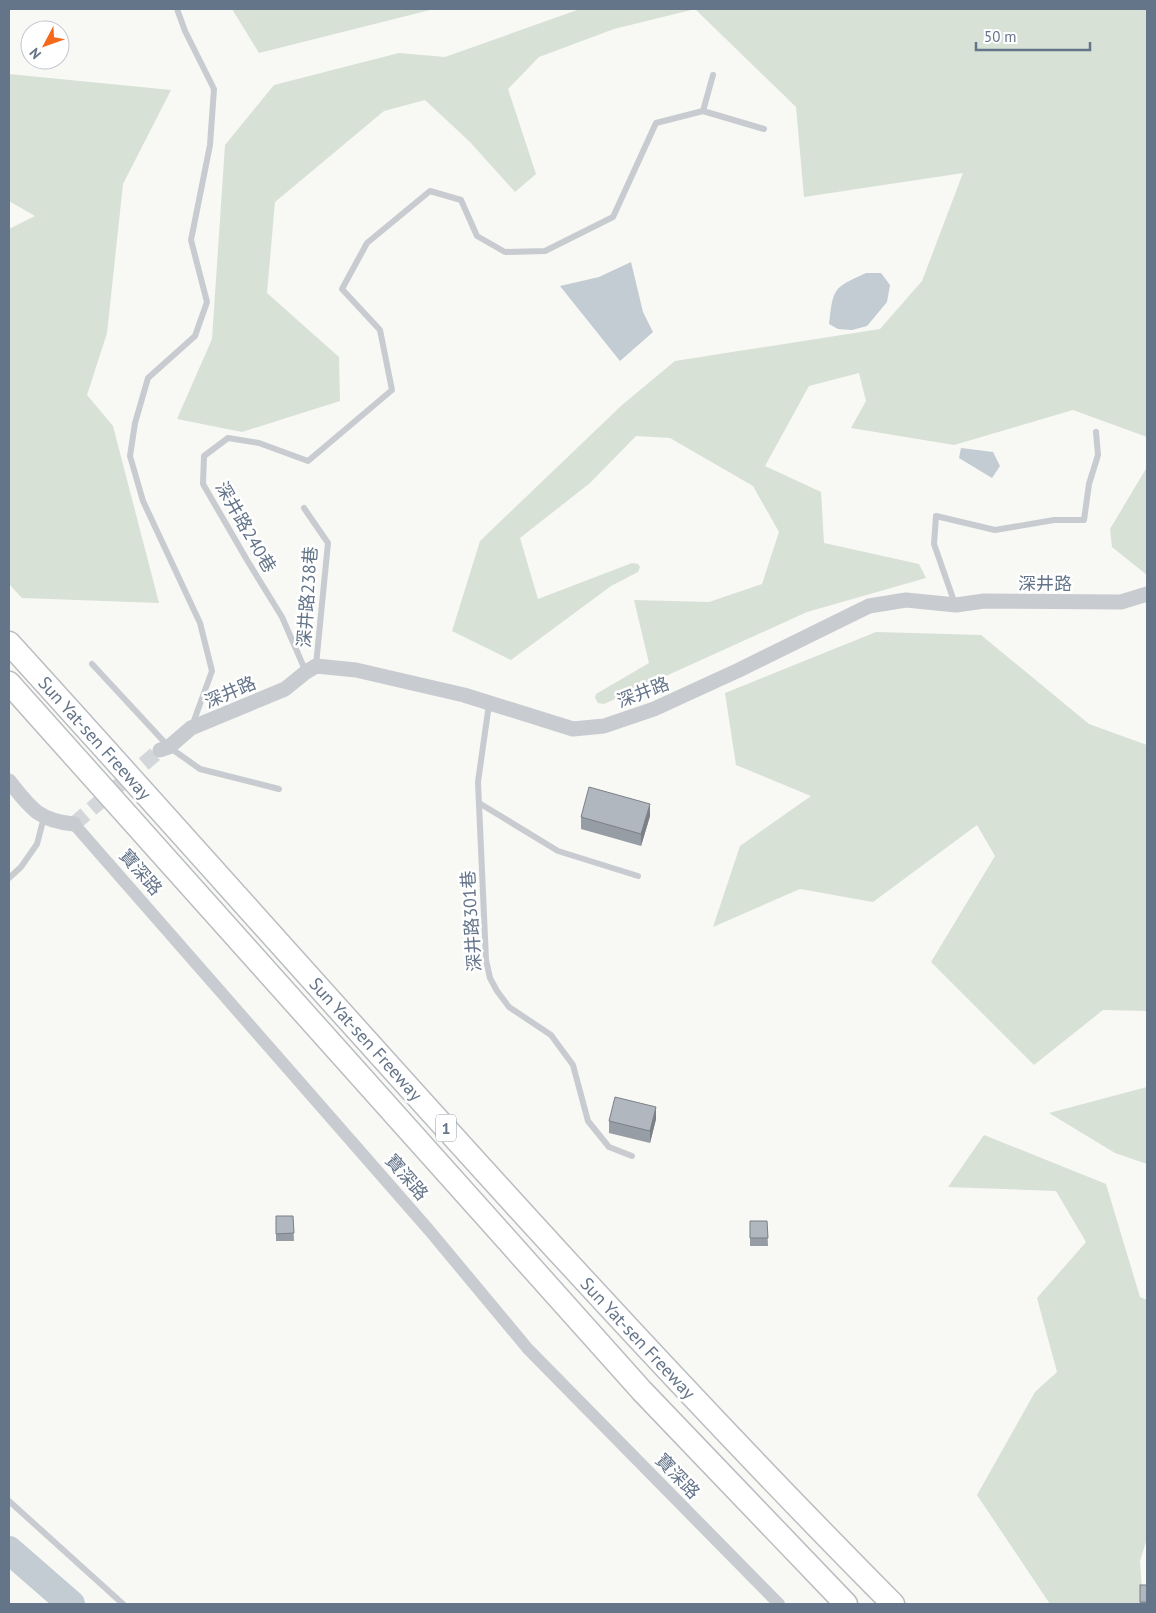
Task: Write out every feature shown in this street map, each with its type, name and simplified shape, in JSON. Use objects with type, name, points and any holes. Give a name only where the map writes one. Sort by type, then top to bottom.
[{"type":"highway","name":"Sun Yat-sen Freeway","points":[[9,643],[544,1236],[710,1416],[893,1604]]},
{"type":"highway","name":"Sun Yat-sen Freeway","points":[[9,683],[642,1391],[846,1604]]},
{"type":"street","name":"深井路","points":[[164,748],[192,728],[285,689],[311,669],[356,670],[464,696],[573,729],[604,726],[654,709],[748,666],[869,606],[906,600],[956,605],[984,601],[1121,602],[1147,594]]},
{"type":"street","name":"寶深路","points":[[9,781],[30,807],[44,817],[74,824],[429,1230],[528,1349],[779,1604]]},
{"type":"lane","points":[[177,9],[185,31],[214,89],[210,144],[191,240],[207,302],[195,336],[148,378],[135,423],[130,456],[143,501],[200,622],[212,671],[192,728]]},
{"type":"lane","points":[[714,75],[703,110],[764,129]]},
{"type":"lane","name":"深井路240巷","points":[[311,669],[203,484],[204,456],[228,438],[259,443],[308,461],[392,390],[380,330],[342,289],[368,243],[430,191],[461,200],[477,236],[505,252],[545,251],[612,216],[656,123],[703,110]]},
{"type":"lane","points":[[956,605],[934,544],[936,516],[995,530],[1054,520],[1084,520],[1089,484],[1098,455],[1096,432]]},
{"type":"lane","name":"深井路238巷","points":[[304,508],[328,543],[311,669]]},
{"type":"lane","points":[[92,664],[164,748],[200,769],[278,789]]},
{"type":"lane","name":"深井路301巷","points":[[489,704],[478,782],[486,960],[490,978],[509,1007],[550,1035],[573,1065],[588,1121],[609,1147],[632,1156]]},
{"type":"lane","points":[[479,803],[558,852],[638,876]]},
{"type":"lane","points":[[9,878],[21,867],[37,844],[44,817]]},
{"type":"lane","points":[[9,1501],[123,1604]]},
{"type":"shaded area","points":[[232,9],[434,9],[259,53]]},
{"type":"shaded area","points":[[580,9],[695,9],[614,29],[539,57],[508,89],[536,174],[515,192],[470,142],[425,100],[384,111],[275,202],[267,293],[339,357],[340,401],[242,432],[177,419],[212,339],[225,145],[274,85],[399,53],[445,57]]},
{"type":"shaded area","points":[[695,9],[1147,9],[1147,437],[1073,410],[954,445],[851,428],[866,401],[859,373],[809,386],[765,466],[821,492],[824,543],[919,564],[926,578],[807,612],[604,704],[598,703],[595,698],[596,694],[649,663],[634,600],[709,602],[762,584],[779,532],[753,486],[670,438],[636,436],[590,483],[520,538],[538,599],[632,563],[638,564],[640,567],[638,572],[611,586],[511,660],[452,631],[480,541],[622,405],[675,361],[880,329],[922,281],[963,173],[804,197],[796,107]]},
{"type":"shaded area","points":[[9,74],[171,90],[123,184],[107,333],[87,395],[113,426],[159,603],[22,598],[9,584],[9,229],[35,216],[9,201]]},
{"type":"shaded area","points":[[631,262],[643,312],[653,332],[620,361],[560,286],[599,277]]},
{"type":"shaded area","points":[[866,273],[881,273],[890,285],[887,302],[867,326],[852,330],[838,329],[829,324],[832,303],[837,291],[847,282]]},
{"type":"shaded area","points":[[961,448],[993,452],[1000,466],[992,478],[959,458]]},
{"type":"shaded area","points":[[1147,467],[1147,575],[1112,547],[1110,529]]},
{"type":"shaded area","points":[[876,632],[981,635],[1089,724],[1147,745],[1147,1011],[1103,1010],[1034,1065],[931,962],[995,856],[977,825],[873,902],[800,889],[713,927],[740,846],[811,796],[736,765],[725,693]]},
{"type":"shaded area","points":[[1147,1087],[1147,1164],[1115,1153],[1049,1113]]},
{"type":"shaded area","points":[[984,1135],[1106,1184],[1140,1297],[1147,1300],[1147,1539],[1140,1561],[1143,1604],[1050,1604],[977,1495],[1035,1392],[1057,1372],[1037,1298],[1086,1242],[1056,1191],[948,1187]]},
{"type":"building","points":[[589,787],[650,804],[641,834],[581,817]]},
{"type":"building","points":[[615,1097],[656,1107],[650,1131],[609,1121]]},
{"type":"building","points":[[276,1216],[293,1216],[294,1233],[276,1234]]},
{"type":"building","points":[[750,1221],[767,1221],[768,1238],[750,1238]]},
{"type":"building","points":[[1140,1585],[1147,1585],[1147,1602],[1140,1602]]},
{"type":"waterway","points":[[9,1550],[71,1604]]},
{"type":"tunnel","points":[[74,824],[160,750]]}]
